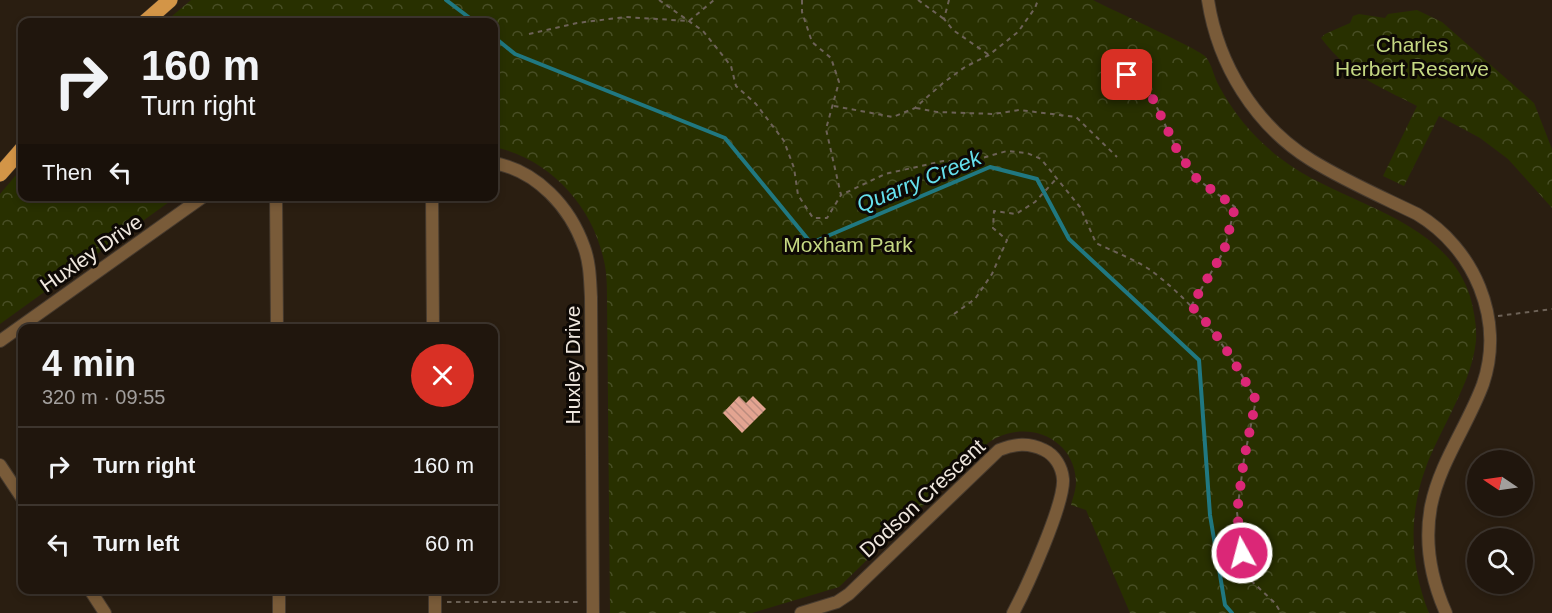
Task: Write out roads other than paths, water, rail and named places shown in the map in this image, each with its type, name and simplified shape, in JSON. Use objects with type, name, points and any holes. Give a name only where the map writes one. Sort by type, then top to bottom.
[{"type":"main road","points":[[150,18],[170,0]]},
{"type":"main road","points":[[0,174],[18,154]]},
{"type":"street","points":[[1208,0],[1216,35],[1233,78],[1256,111],[1286,141],[1309,159],[1417,214],[1450,239],[1466,258],[1476,276],[1489,318],[1490,348],[1484,382],[1442,471],[1431,507],[1428,530],[1434,583],[1446,613]]},
{"type":"street","name":"Huxley Drive","points":[[498,164],[526,175],[564,207],[585,248],[590,272],[591,297],[593,607]]},
{"type":"street","name":"Huxley Drive","points":[[24,324],[197,201]]},
{"type":"street","points":[[276,201],[277,324]]},
{"type":"street","points":[[432,201],[433,324]]},
{"type":"street","name":"Huxley Drive","points":[[0,341],[18,328]]},
{"type":"street","name":"Dodson Crescent","points":[[801,613],[837,602],[849,594],[999,450],[1025,444],[1046,451],[1054,457],[1063,479],[1061,498],[1024,592],[1013,613]]},
{"type":"street","points":[[0,465],[18,492]]},
{"type":"street","points":[[93,594],[105,613]]},
{"type":"street","points":[[279,594],[279,613]]},
{"type":"waterway","name":"Quarry Creek","points":[[446,0],[470,18]]},
{"type":"waterway","name":"Quarry Creek","points":[[498,40],[515,54],[725,138],[811,243],[990,167],[1037,179],[1069,239],[1199,360],[1210,515],[1225,605],[1232,613]]},
{"type":"park label","name":"Charles Herbert Reserve","points":[[1412,56]]},
{"type":"park label","name":"Moxham Park","points":[[848,244]]}]
